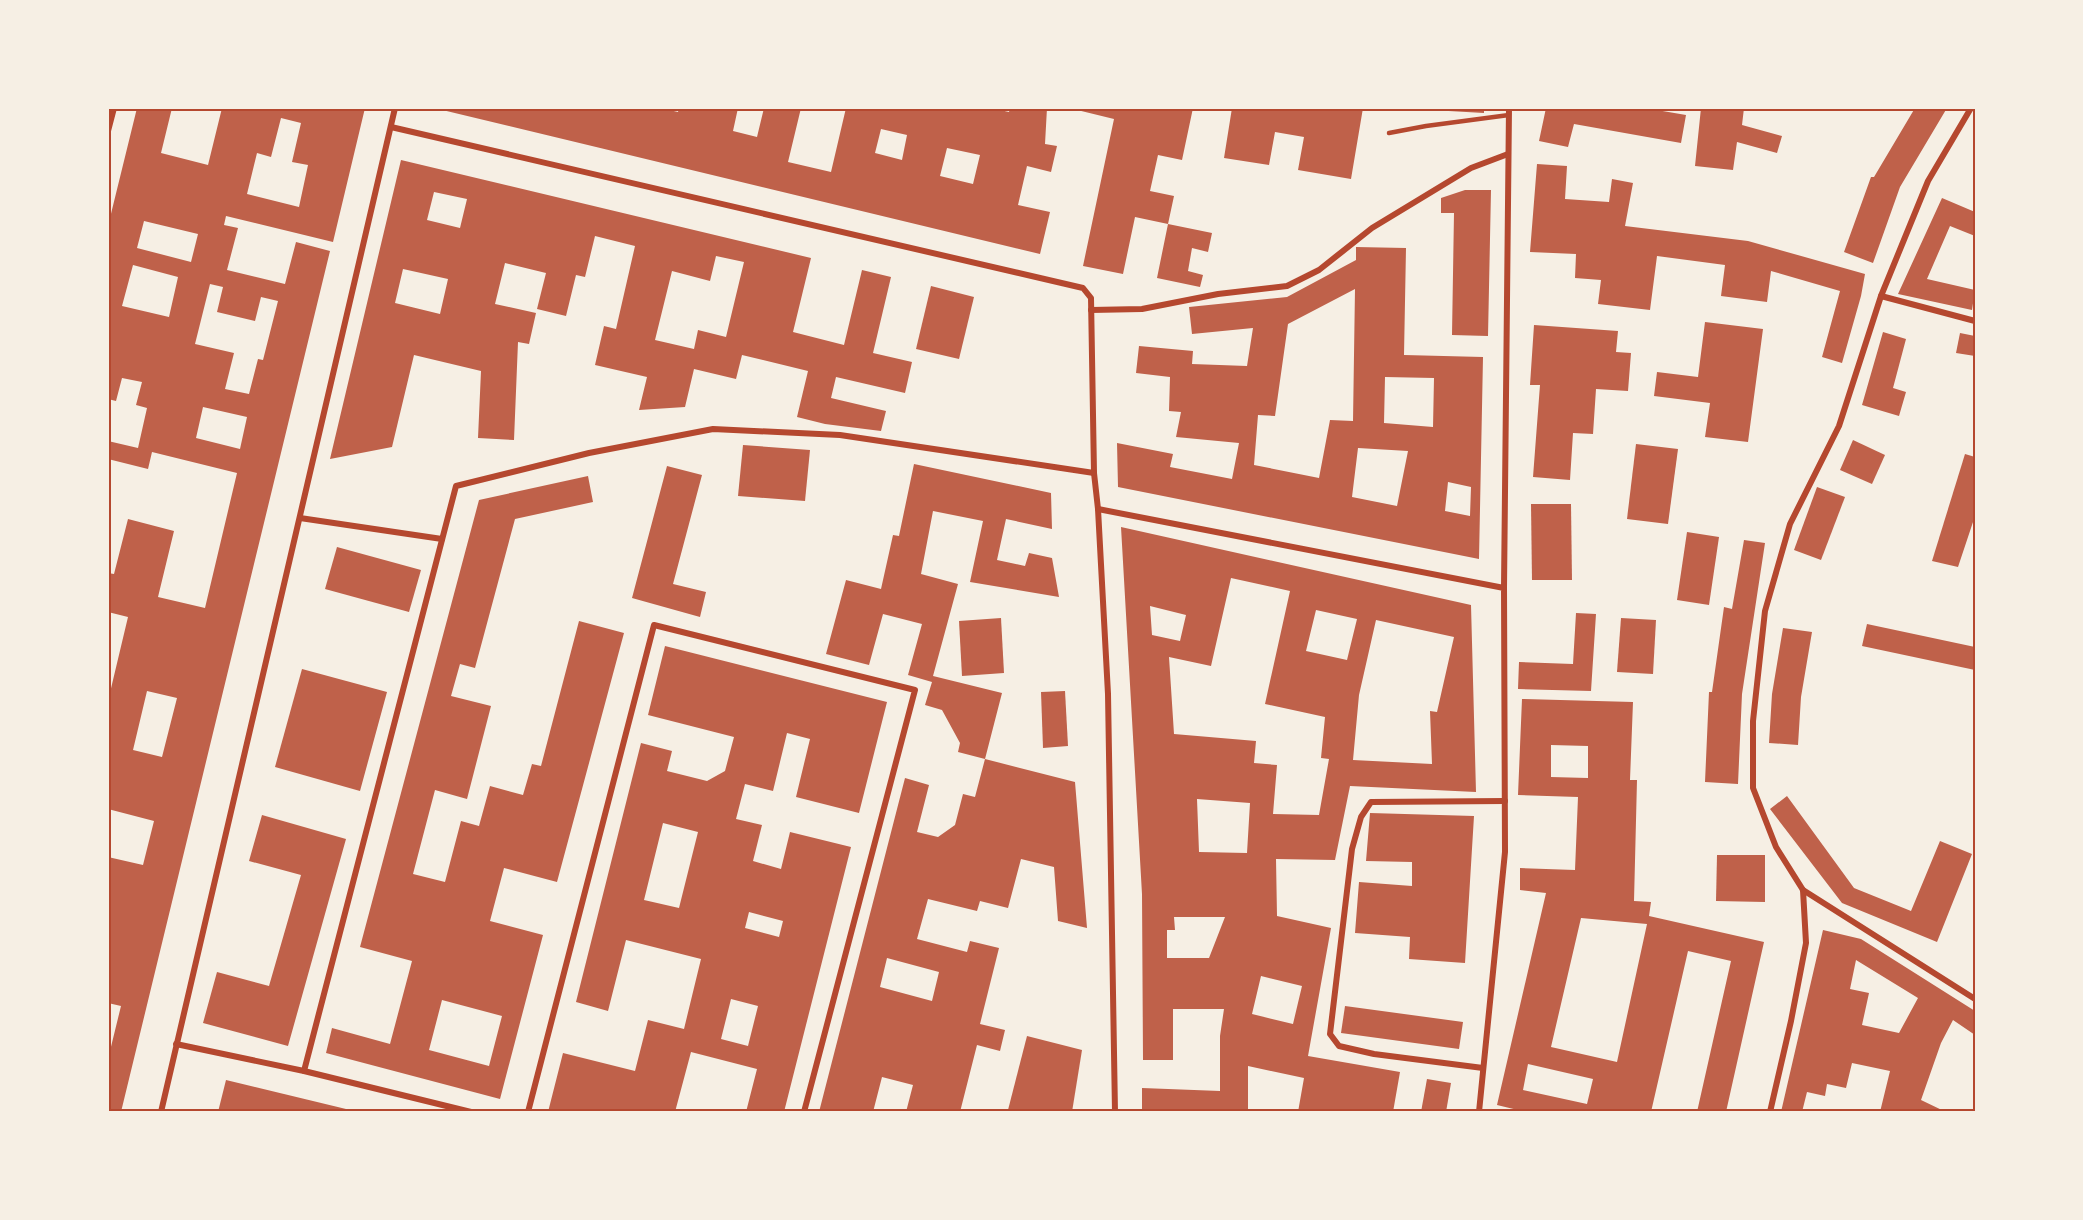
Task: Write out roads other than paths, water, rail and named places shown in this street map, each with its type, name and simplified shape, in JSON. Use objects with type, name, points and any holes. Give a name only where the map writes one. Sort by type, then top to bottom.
[{"type":"street","points":[[108,131],[114,108]]},
{"type":"street","points":[[161,1112],[395,108]]},
{"type":"street","points":[[1971,108],[1928,181],[1881,296],[1839,426],[1790,524],[1765,611],[1753,721],[1753,788],[1776,847],[1803,890],[1975,999]]},
{"type":"street","points":[[1479,1112],[1505,852],[1504,588],[1509,112]]},
{"type":"street","points":[[391,127],[1083,288],[1091,298],[1094,474],[1108,694],[1115,1112]]},
{"type":"street","points":[[1091,310],[1143,309],[1218,294],[1287,286],[1319,270],[1372,228],[1471,168],[1508,154]]},
{"type":"street","points":[[1881,296],[1975,321]]},
{"type":"street","points":[[304,1071],[456,486],[589,453],[713,429],[840,435],[1094,474]]},
{"type":"street","points":[[1098,509],[1504,588]]},
{"type":"street","points":[[300,518],[442,539]]},
{"type":"street","points":[[528,1112],[654,625],[915,690],[804,1112]]},
{"type":"street","points":[[1483,1068],[1374,1054],[1339,1046],[1330,1035],[1352,849],[1361,817],[1371,802],[1505,801]]},
{"type":"street","points":[[1770,1112],[1806,943],[1803,890]]},
{"type":"street","points":[[176,1044],[304,1071],[471,1112]]},
{"type":"lane","points":[[1389,134],[1509,112]]}]
